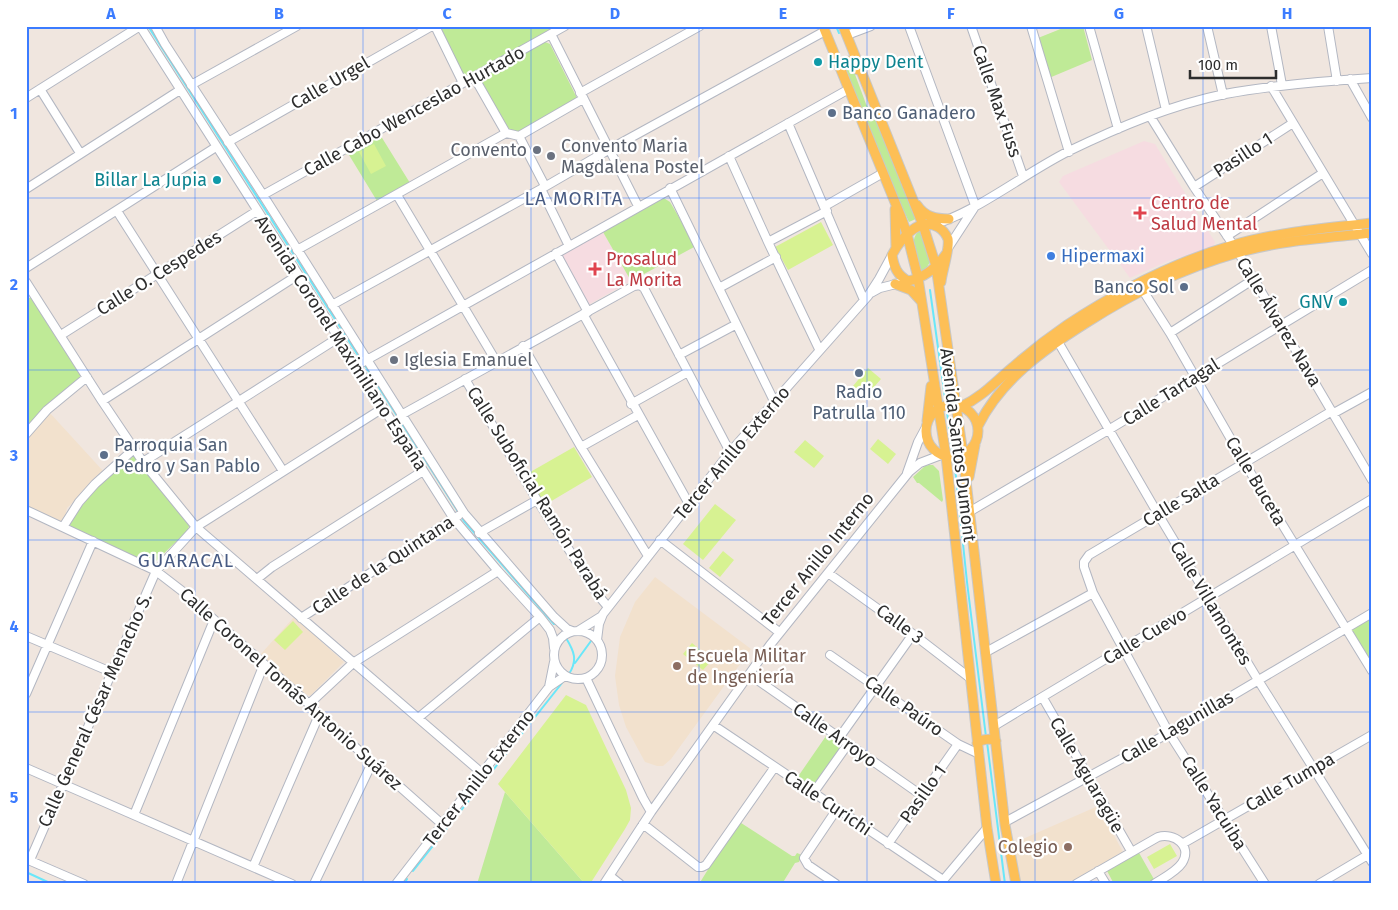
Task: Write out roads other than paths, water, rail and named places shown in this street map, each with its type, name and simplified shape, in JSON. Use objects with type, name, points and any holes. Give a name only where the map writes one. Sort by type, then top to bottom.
[{"type":"main road","name":"Avenida Santos Dumont","points":[[843,26],[923,225],[940,290],[956,405],[951,456],[967,492],[986,652],[994,741],[1016,884]]},
{"type":"main road","name":"Avenida Santos Dumont","points":[[824,29],[894,200],[920,277],[922,303],[939,408],[951,456],[970,678],[979,742],[987,828],[996,884]]},
{"type":"main road","points":[[830,41],[843,58],[848,58],[854,52]]},
{"type":"main road","points":[[840,67],[845,62],[850,61],[866,80]]},
{"type":"main road","points":[[894,200],[894,252],[896,269],[902,277],[908,281],[920,277],[934,268],[947,251]]},
{"type":"main road","points":[[913,200],[920,210],[928,216],[949,219]]},
{"type":"main road","points":[[926,426],[931,414],[939,408],[972,402],[1013,367],[1068,325],[1135,286],[1164,272],[1236,249],[1299,240],[1334,232],[1354,224],[1372,222]]},
{"type":"main road","points":[[894,252],[907,234],[923,225],[934,225],[944,232],[948,240],[940,290]]},
{"type":"main road","points":[[1334,232],[1360,234],[1372,232]]},
{"type":"main road","points":[[1057,340],[1142,289],[1236,249]]},
{"type":"main road","points":[[895,284],[910,290],[922,303]]},
{"type":"main road","points":[[1079,327],[1077,325],[1078,321],[1090,311]]},
{"type":"main road","points":[[967,492],[978,426],[985,412],[997,395],[1017,374],[1069,330],[1068,325]]},
{"type":"main road","points":[[997,395],[992,390],[1013,367]]},
{"type":"main road","points":[[933,371],[926,426],[929,444],[951,456],[974,445],[977,439]]},
{"type":"main road","points":[[956,405],[972,414],[978,426]]},
{"type":"main road","points":[[979,742],[994,741]]},
{"type":"street","points":[[26,98],[140,26]]},
{"type":"street","name":"Avenida Coronel Maximiliano España","points":[[140,26],[216,147],[263,195],[332,305],[383,408],[423,471],[460,515],[480,532],[554,617],[567,629],[575,631]]},
{"type":"street","points":[[191,85],[297,26]]},
{"type":"street","points":[[434,26],[463,83]]},
{"type":"street","name":"Calle Urgel","points":[[228,142],[434,26]]},
{"type":"street","name":"Calle Cabo Wenceslao Hurtado","points":[[263,195],[565,26]]},
{"type":"street","points":[[297,250],[506,133],[519,136],[700,26]]},
{"type":"street","points":[[847,36],[871,26]]},
{"type":"street","points":[[909,26],[976,206]]},
{"type":"street","name":"Calle Max Fuss","points":[[971,26],[1023,176]]},
{"type":"street","points":[[1031,26],[1069,152]]},
{"type":"street","points":[[1090,26],[1118,129]]},
{"type":"street","points":[[1146,26],[1166,110]]},
{"type":"street","points":[[1207,26],[1223,95]]},
{"type":"street","points":[[1271,26],[1282,85]]},
{"type":"street","points":[[1328,26],[1337,80]]},
{"type":"street","name":"Avenida Coronel Maximiliano España","points":[[159,28],[165,44],[228,142],[257,211],[338,338],[362,363],[401,415],[460,515],[498,571],[550,630],[554,648]]},
{"type":"street","points":[[332,305],[824,29]]},
{"type":"street","points":[[551,34],[638,206]]},
{"type":"street","points":[[474,77],[506,133]]},
{"type":"street","points":[[934,225],[976,206],[1023,176],[1069,152],[1118,129],[1166,110],[1223,95],[1271,86],[1372,78]]},
{"type":"street","points":[[1350,79],[1372,118]]},
{"type":"street","points":[[1271,86],[1372,254]]},
{"type":"street","points":[[40,89],[80,153]]},
{"type":"street","points":[[362,363],[849,89]]},
{"type":"street","points":[[26,189],[180,90]]},
{"type":"street","name":"Calle Álvarez Nava","points":[[1150,116],[1194,187],[1236,249],[1372,480]]},
{"type":"street","points":[[788,123],[866,298]]},
{"type":"street","name":"Pasillo 1","points":[[1194,187],[1293,124]]},
{"type":"street","points":[[519,136],[569,246]]},
{"type":"street","points":[[26,268],[216,147]]},
{"type":"street","points":[[729,156],[819,349]]},
{"type":"street","points":[[768,242],[826,209],[883,173]]},
{"type":"street","points":[[1227,236],[1323,173]]},
{"type":"street","points":[[670,188],[774,401]]},
{"type":"street","points":[[397,195],[496,362]]},
{"type":"street","points":[[947,251],[976,206]]},
{"type":"street","points":[[116,211],[282,471]]},
{"type":"street","name":"Calle O. Cespedes","points":[[61,335],[257,211]]},
{"type":"street","name":"Tercer Anillo Externo","points":[[597,640],[599,624],[608,607],[730,452],[866,298],[879,280],[894,252]]},
{"type":"street","points":[[556,253],[632,404],[689,504]]},
{"type":"street","points":[[718,288],[776,257]]},
{"type":"street","name":"Calle Tartagal","points":[[969,512],[1372,270]]},
{"type":"street","points":[[102,401],[298,275]]},
{"type":"street","points":[[1170,333],[1254,280]]},
{"type":"street","name":"Tercer Anillo Externo","points":[[866,298],[880,288],[908,281]]},
{"type":"street","points":[[26,282],[29,292],[61,335],[134,449],[196,527],[483,774]]},
{"type":"street","points":[[401,415],[522,346],[634,286],[640,285],[644,288],[730,452]]},
{"type":"street","name":"Calle Buceta","points":[[1142,289],[1170,333],[1244,462],[1372,671]]},
{"type":"street","points":[[679,355],[736,325]]},
{"type":"street","points":[[144,462],[338,338]]},
{"type":"street","name":"Calle Villamontes","points":[[1057,340],[1158,514],[1258,680],[1370,857]]},
{"type":"street","points":[[522,346],[648,556]]},
{"type":"street","points":[[632,404],[688,372]]},
{"type":"street","points":[[26,434],[47,410],[87,377]]},
{"type":"street","name":"Calle Suboficial Ramón Parabá","points":[[465,379],[538,500],[598,595],[608,607]]},
{"type":"street","name":"Calle Salta","points":[[1084,562],[1089,555],[1244,462],[1372,392]]},
{"type":"street","name":"Calle General César Menacho S.","points":[[28,860],[156,571],[196,527],[383,408]]},
{"type":"street","points":[[581,447],[638,415]]},
{"type":"street","name":"Tercer Anillo Interno","points":[[906,478],[918,442],[926,426]]},
{"type":"street","points":[[63,527],[79,502],[95,484],[134,449]]},
{"type":"street","name":"Tercer Anillo Interno","points":[[604,884],[651,812],[779,632],[920,463],[951,456]]},
{"type":"street","points":[[257,579],[272,567],[423,471]]},
{"type":"street","name":"Calle Cuevo","points":[[994,726],[1372,499]]},
{"type":"street","points":[[480,532],[538,500]]},
{"type":"street","name":"Calle Coronel Tomás Antonio Suárez","points":[[26,510],[156,571],[264,664],[309,704],[319,716],[443,825]]},
{"type":"street","name":"Calle de la Quintana","points":[[301,618],[460,515]]},
{"type":"street","points":[[660,540],[779,632]]},
{"type":"street","points":[[26,694],[49,646],[93,541]]},
{"type":"street","name":"Calle Yacuiba","points":[[1084,562],[1093,593],[1169,733],[1265,884]]},
{"type":"street","points":[[309,704],[352,663],[498,571]]},
{"type":"street","name":"Calle 3","points":[[828,573],[970,678]]},
{"type":"street","points":[[986,652],[1093,593]]},
{"type":"street","name":"Calle Lagunillas","points":[[1005,822],[1169,733],[1372,613]]},
{"type":"street","name":"Tercer Anillo Externo","points":[[575,631],[603,614]]},
{"type":"street","points":[[418,718],[540,617]]},
{"type":"street","points":[[134,815],[214,620]]},
{"type":"street","points":[[550,688],[554,648],[561,638],[575,631],[585,632],[597,640],[603,654],[602,662],[598,669],[586,678],[576,680],[565,676],[556,668],[554,662]]},
{"type":"street","points":[[840,738],[913,634]]},
{"type":"street","points":[[26,636],[111,672]]},
{"type":"street","name":"Calle Paúro","points":[[830,655],[958,744],[979,754]]},
{"type":"street","points":[[176,884],[264,664]]},
{"type":"street","name":"Calle Arroyo","points":[[749,674],[921,795]]},
{"type":"street","name":"Tercer Anillo Externo","points":[[396,884],[550,688],[565,676]]},
{"type":"street","points":[[586,678],[642,798],[651,812]]},
{"type":"street","name":"Calle Aguaragüe","points":[[1043,698],[1131,852]]},
{"type":"street","points":[[253,867],[319,716]]},
{"type":"street","name":"Calle Curichi","points":[[712,725],[774,768],[814,792],[942,882]]},
{"type":"street","name":"Calle Tumpa","points":[[1182,844],[1372,734]]},
{"type":"street","points":[[814,792],[848,744]]},
{"type":"street","name":"Pasillo 1","points":[[888,844],[958,744]]},
{"type":"street","points":[[314,884],[372,763]]},
{"type":"street","points":[[26,768],[292,884]]},
{"type":"street","points":[[643,824],[698,867],[702,867],[706,865],[774,768]]},
{"type":"street","points":[[836,884],[808,865],[804,858],[837,808]]},
{"type":"street","points":[[942,882],[987,828]]},
{"type":"street","points":[[1076,884],[1098,870],[1164,835],[1177,838],[1182,844],[1185,855],[1183,862],[1154,884]]},
{"type":"street","points":[[1319,884],[1370,857]]},
{"type":"street","points":[[28,860],[84,884]]},
{"type":"street","points":[[1098,870],[1106,884]]},
{"type":"street","points":[[610,876],[620,884]]},
{"type":"waterway","points":[[148,26],[361,360]]},
{"type":"waterway","points":[[836,26],[839,33]]},
{"type":"waterway","points":[[930,290],[956,477],[986,737]]},
{"type":"waterway","points":[[364,364],[464,521],[554,624]]},
{"type":"waterway","points":[[566,638],[574,656],[572,669],[569,674]]},
{"type":"waterway","points":[[575,663],[591,641]]},
{"type":"waterway","points":[[413,871],[562,683]]},
{"type":"waterway","points":[[987,742],[1005,884]]},
{"type":"waterway","points":[[26,872],[52,884]]},
{"type":"waterway","points":[[404,884],[407,879]]},
{"type":"place","name":"Happy Dent","points":[[818,62]]},
{"type":"place","name":"Banco Ganadero","points":[[832,113]]},
{"type":"place","name":"Convento","points":[[537,150]]},
{"type":"place","name":"Convento Maria Magdalena Postel","points":[[551,156]]},
{"type":"place","name":"Billar La Jupia","points":[[217,180]]},
{"type":"place","name":"Centro de Salud Mental","points":[[1140,213]]},
{"type":"place","name":"Hipermaxi","points":[[1051,256]]},
{"type":"place","name":"Prosalud La Morita","points":[[595,269]]},
{"type":"place","name":"Banco Sol","points":[[1184,287]]},
{"type":"place","name":"GNV","points":[[1343,302]]},
{"type":"place","name":"Iglesia Emanuel","points":[[394,360]]},
{"type":"place","name":"Radio Patrulla 110","points":[[859,373]]},
{"type":"place","name":"Parroquia San Pedro y San Pablo","points":[[104,455]]},
{"type":"place","name":"Escuela Militar de Ingeniería","points":[[677,666]]},
{"type":"place","name":"Colegio","points":[[1068,847]]},
{"type":"district","name":"LA MORITA","points":[[574,198]]},
{"type":"district","name":"GUARACAL","points":[[186,560]]}]
